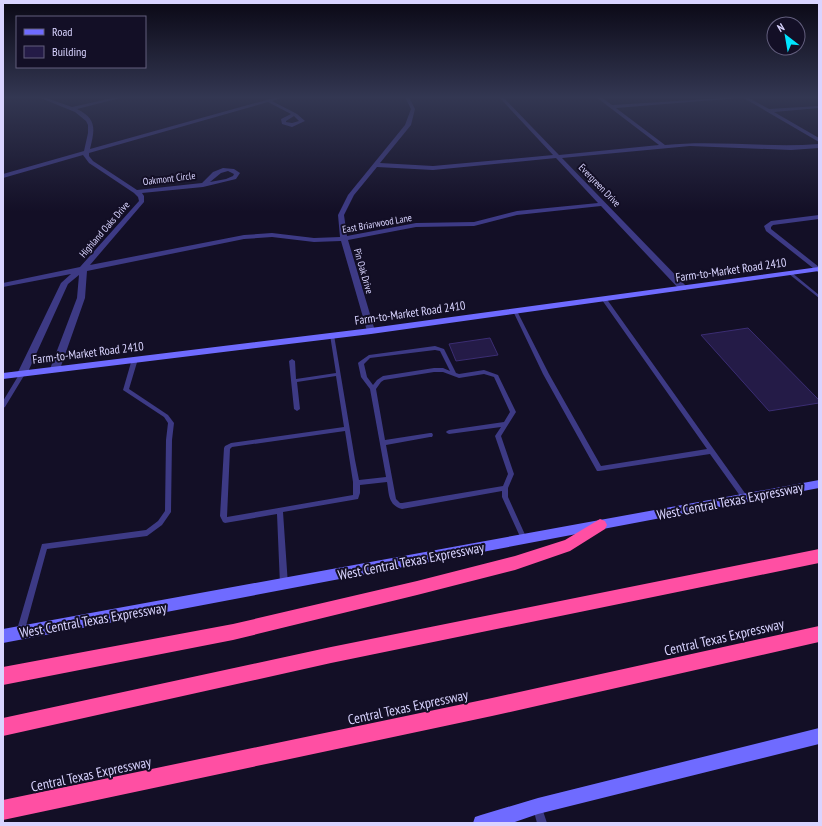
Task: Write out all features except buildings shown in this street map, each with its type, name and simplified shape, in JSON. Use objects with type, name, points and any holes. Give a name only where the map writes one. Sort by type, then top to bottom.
[{"type":"highway","points":[[3,676],[233,632],[417,588],[515,563],[570,545],[600,525]]},
{"type":"highway","points":[[3,727],[331,655],[819,556]]},
{"type":"highway","name":"Central Texas Expressway","points":[[3,810],[485,709],[819,634]]},
{"type":"main road","name":"Farm-to-Market Road 2410","points":[[3,376],[371,331],[818,270]]},
{"type":"main road","name":"West Central Texas Expressway","points":[[3,636],[284,585],[819,484]]},
{"type":"main road","points":[[481,823],[509,820],[538,806],[819,736]]},
{"type":"street","points":[[87,151],[89,136]]},
{"type":"street","points":[[3,176],[145,136]]},
{"type":"street","name":"Pin Oak Drive","points":[[371,331],[341,224],[344,207],[400,136]]},
{"type":"street","name":"Evergreen Drive","points":[[538,136],[684,288]]},
{"type":"street","points":[[649,136],[662,146]]},
{"type":"street","points":[[376,165],[433,168],[662,146],[705,144],[792,148],[819,146]]},
{"type":"street","name":"Highland Oaks Drive","points":[[22,374],[65,283],[83,269],[138,208],[142,201],[141,196],[136,192],[91,162],[86,156],[87,151]]},
{"type":"street","name":"Oakmont Circle","points":[[136,192],[205,184]]},
{"type":"street","name":"East Briarwood Lane","points":[[3,285],[244,237],[272,235],[314,240],[344,239],[416,225],[474,224],[517,212],[604,204]]},
{"type":"street","points":[[818,270],[768,230],[767,226],[771,223],[819,217]]},
{"type":"street","name":"Highland Oaks Drive","points":[[55,369],[81,298],[83,269]]},
{"type":"lane","points":[[790,274],[819,297]]},
{"type":"lane","points":[[604,299],[745,498]]},
{"type":"lane","points":[[515,311],[546,374],[599,469],[712,451]]},
{"type":"lane","points":[[332,335],[356,483],[356,497],[225,520],[223,516],[226,448],[231,445],[347,429]]},
{"type":"lane","points":[[454,374],[442,350],[436,348],[369,357],[362,362],[364,377],[373,389],[393,500],[398,505],[402,506],[506,488]]},
{"type":"lane","points":[[20,633],[44,546],[146,533],[160,523],[168,512],[171,420],[126,390],[135,359]]},
{"type":"lane","points":[[292,361],[297,409]]},
{"type":"lane","points":[[373,389],[379,381],[384,378],[439,370],[463,376],[484,372],[496,376],[512,408],[511,415],[498,436],[511,477],[506,488],[505,496],[524,539]]},
{"type":"lane","points":[[3,406],[22,374]]},
{"type":"lane","points":[[294,381],[338,374]]},
{"type":"lane","points":[[449,432],[506,424]]},
{"type":"lane","points":[[383,443],[430,435]]},
{"type":"lane","points":[[356,483],[389,479]]},
{"type":"lane","points":[[280,511],[284,585]]},
{"type":"lane","points":[[538,806],[542,823]]}]
